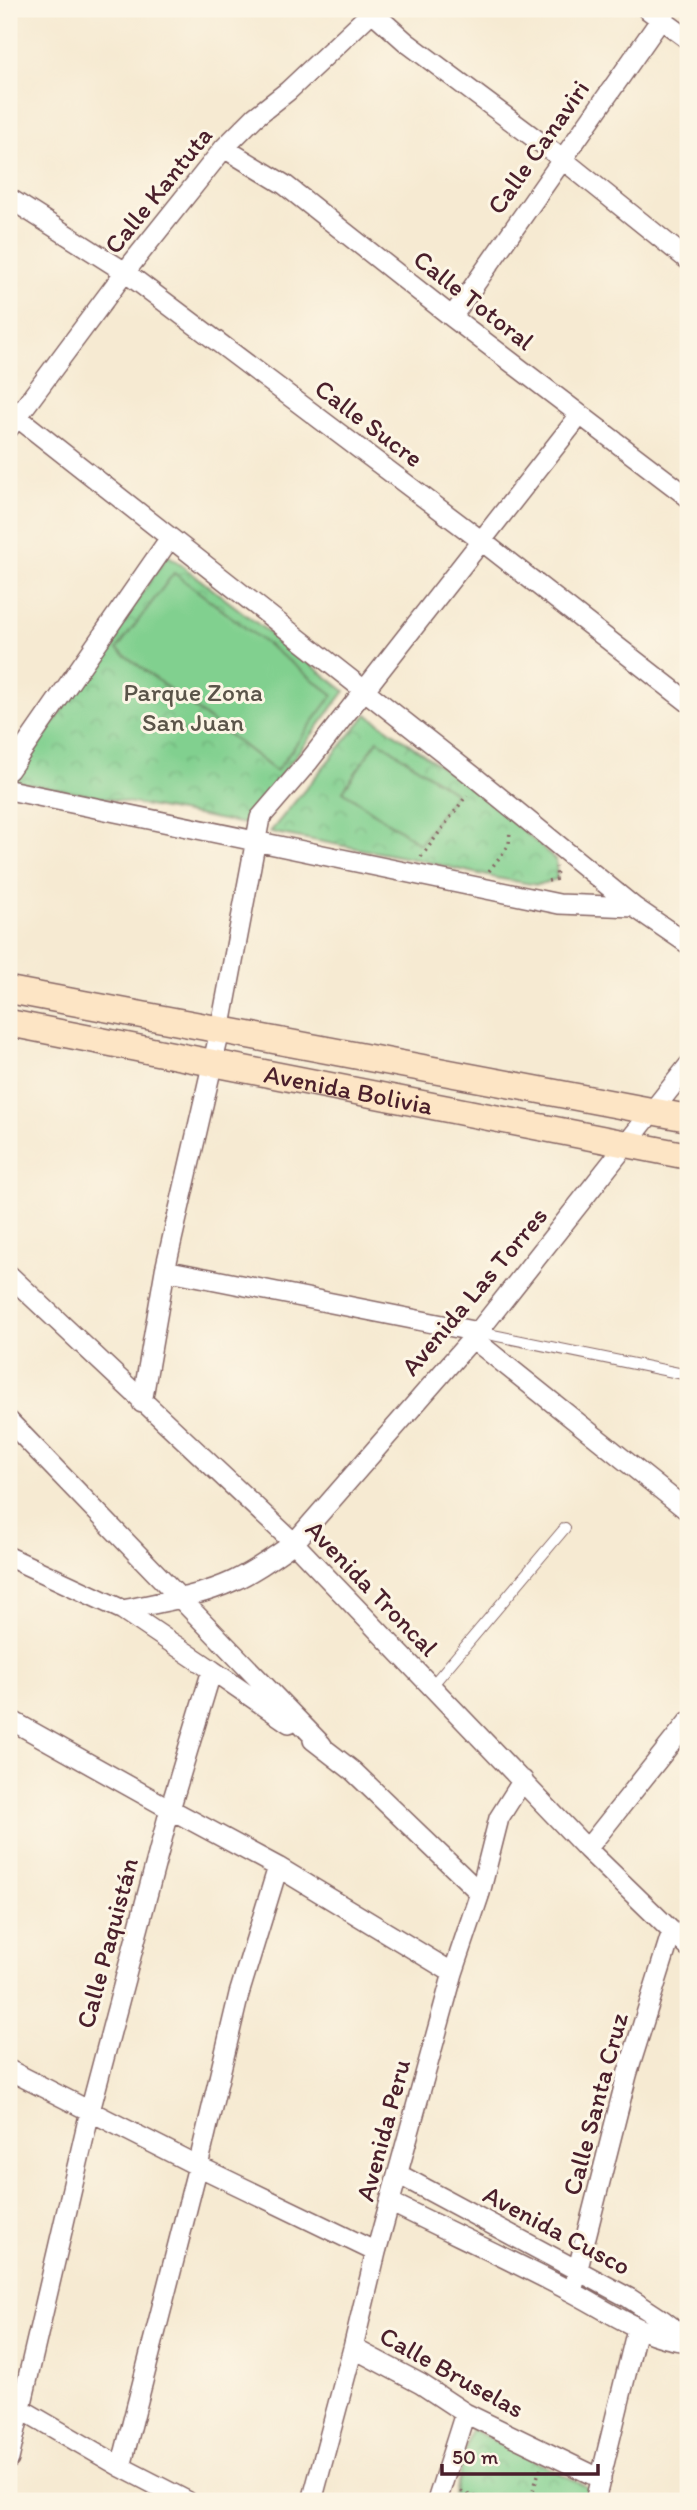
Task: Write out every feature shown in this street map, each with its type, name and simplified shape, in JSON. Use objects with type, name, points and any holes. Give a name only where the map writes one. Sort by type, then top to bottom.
[{"type":"street","name":"Calle Kantuta","points":[[13,422],[125,272],[224,148],[372,10]]},
{"type":"street","points":[[372,10],[406,42],[561,158],[688,260]]},
{"type":"street","points":[[658,12],[688,39]]},
{"type":"street","name":"Calle Canaviri","points":[[452,317],[658,12]]},
{"type":"street","name":"Calle Totoral","points":[[224,148],[285,185],[452,317],[688,497]]},
{"type":"street","name":"Calle Sucre","points":[[9,198],[125,272],[483,542],[688,702]]},
{"type":"street","points":[[142,1403],[165,1270],[220,1031],[260,818],[483,542],[580,415]]},
{"type":"street","points":[[13,422],[170,538],[634,906],[688,944]]},
{"type":"street","points":[[9,770],[170,538]]},
{"type":"street","points":[[9,790],[559,904],[634,906]]},
{"type":"street","name":"Avenida Bolivia","points":[[9,990],[688,1118]]},
{"type":"street","name":"Avenida Bolivia","points":[[9,1023],[688,1156]]},
{"type":"street","name":"Avenida Las Torres","points":[[123,1610],[196,1595],[233,1581],[294,1543],[475,1335],[688,1066]]},
{"type":"street","points":[[165,1270],[475,1335],[688,1511]]},
{"type":"street","name":"Avenida Troncal","points":[[9,1275],[142,1403],[294,1543],[587,1849],[688,1947]]},
{"type":"street","points":[[9,1421],[322,1745]]},
{"type":"street","points":[[9,1557],[123,1610],[322,1745],[353,1771],[480,1893]]},
{"type":"street","name":"Calle Paquistán","points":[[9,2459],[15,2405],[90,2110],[170,1810],[212,1670]]},
{"type":"street","points":[[9,1720],[278,1867],[453,1973]]},
{"type":"street","points":[[587,1849],[688,1722]]},
{"type":"street","name":"Avenida Peru","points":[[312,2501],[376,2252],[453,1973],[480,1893],[499,1818],[523,1780]]},
{"type":"street","points":[[121,2468],[239,1994],[278,1867]]},
{"type":"street","name":"Calle Santa Cruz","points":[[572,2292],[628,2075],[672,1931]]},
{"type":"street","points":[[9,2070],[376,2252]]},
{"type":"street","name":"Avenida Cusco","points":[[398,2174],[629,2298],[688,2341]]},
{"type":"street","points":[[390,2202],[572,2292],[637,2329],[673,2341],[688,2341]]},
{"type":"street","points":[[595,2501],[637,2329]]},
{"type":"street","name":"Calle Bruselas","points":[[353,2348],[421,2384],[465,2413],[601,2479]]},
{"type":"street","points":[[15,2405],[121,2468],[187,2501]]},
{"type":"street","points":[[440,2493],[465,2413]]},
{"type":"lane","points":[[475,1335],[688,1376]]},
{"type":"lane","points":[[430,1688],[565,1528]]},
{"type":"path","points":[[414,873],[419,860],[477,779]]},
{"type":"path","points":[[496,878],[485,876],[509,845],[510,821]]},
{"type":"path","points":[[537,885],[557,879],[556,861]]},
{"type":"path","points":[[531,2497],[544,2452]]},
{"type":"path","points":[[440,2493],[485,2501]]},
{"type":"path","points":[[510,2501],[522,2496],[537,2501]]},
{"type":"green space","name":"Parque Zona San Juan","points":[[168,555],[345,691],[244,824],[14,781]]},
{"type":"green space","points":[[174,573],[333,695],[276,771],[117,649]]},
{"type":"green space","name":"Parque Zona San Juan","points":[[367,714],[464,784],[534,840],[556,861],[557,879],[537,885],[270,832]]},
{"type":"green space","points":[[378,740],[455,793],[420,844],[343,791]]},
{"type":"green space","points":[[471,2429],[591,2489],[588,2501],[452,2501]]}]
